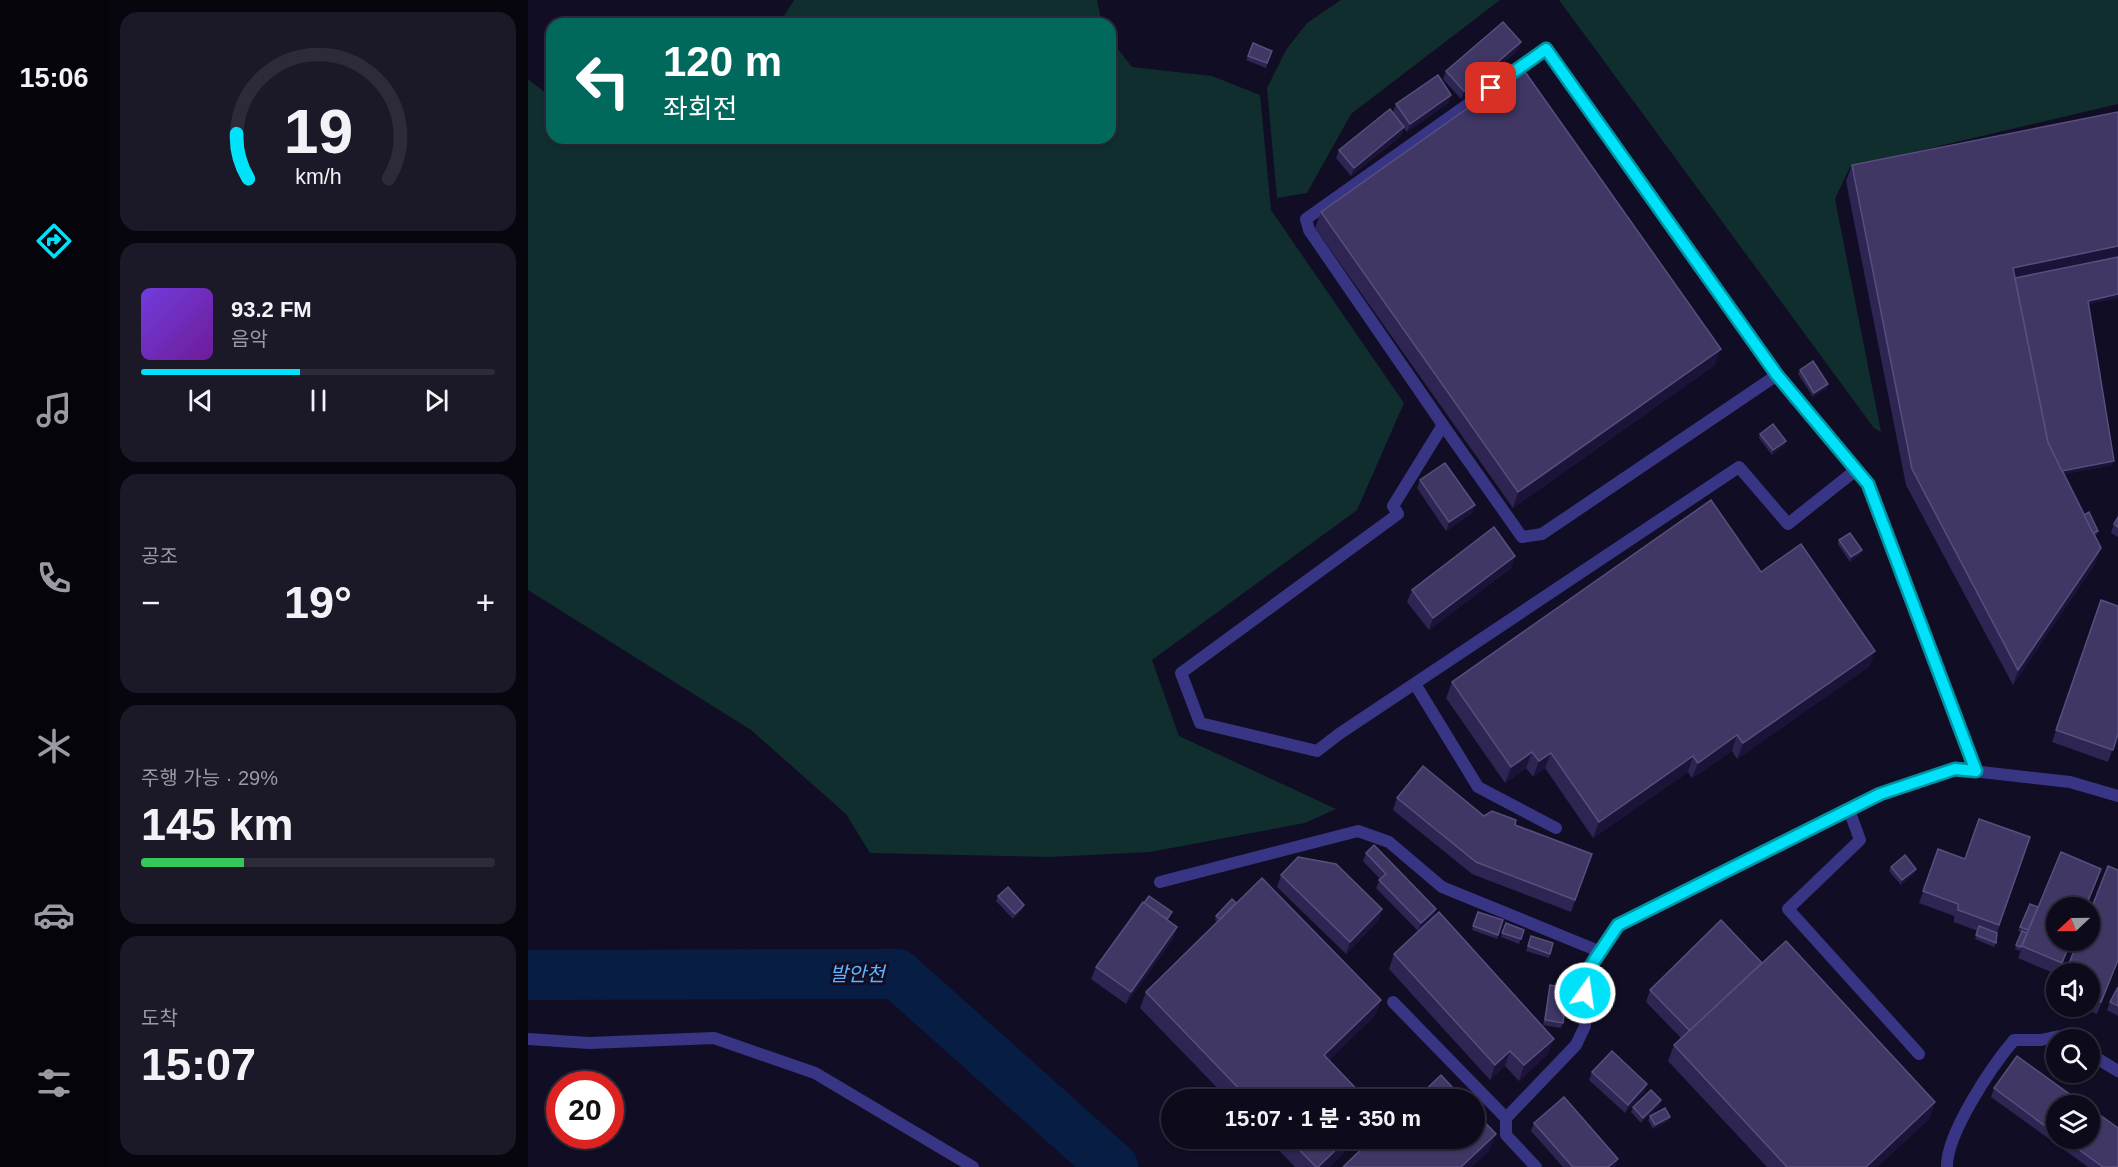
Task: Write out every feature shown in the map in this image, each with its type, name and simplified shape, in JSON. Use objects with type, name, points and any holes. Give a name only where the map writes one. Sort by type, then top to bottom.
[{"type":"lane","points":[[1777,375],[1542,534],[1522,537],[1309,230],[1306,219],[1546,49],[1777,375],[1868,484],[1976,771]]},
{"type":"lane","points":[[1443,425],[1393,506],[1398,514],[1181,673],[1200,723],[1317,752],[1739,467],[1788,524],[1856,470]]},
{"type":"lane","points":[[1415,684],[1478,787],[1557,828]]},
{"type":"lane","points":[[1536,1167],[1506,1135],[1506,1118],[1576,1045],[1585,1026],[1584,976],[1618,925],[1880,794],[1955,769],[2070,782],[2118,796]]},
{"type":"lane","points":[[1849,810],[1860,840],[1788,909],[1919,1054]]},
{"type":"lane","points":[[1160,882],[1358,831],[1389,842],[1442,887],[1601,951]]},
{"type":"lane","points":[[1393,1002],[1506,1118]]},
{"type":"lane","points":[[528,1039],[589,1043],[714,1038],[815,1073],[972,1167]]},
{"type":"lane","points":[[1947,1167],[1958,1124],[2003,1053],[2014,1040],[2046,1039]]},
{"type":"lane","points":[[2100,1060],[2118,1071]]},
{"type":"green space","points":[[794,0],[1097,0],[1101,18],[783,18]]},
{"type":"green space","points":[[1341,0],[1500,0],[1351,114],[1307,193],[1277,198],[1267,88],[1286,50],[1307,23]]},
{"type":"green space","points":[[1559,0],[2118,0],[2118,104],[1850,167],[1835,199],[1881,432],[1874,428]]},
{"type":"green space","points":[[1116,47],[1132,67],[1212,76],[1260,95],[1271,210],[1404,403],[1357,510],[1152,660],[1179,736],[1336,809],[1305,823],[1150,852],[1049,857],[870,853],[846,814],[751,730],[528,590],[528,79],[546,93],[546,144],[1116,144]]},
{"type":"building","points":[[1503,22],[1521,42],[1464,91],[1446,71]]},
{"type":"building","points":[[1253,43],[1272,51],[1267,63],[1248,56]]},
{"type":"building","points":[[1523,69],[1721,349],[1518,492],[1321,212]]},
{"type":"building","points":[[1438,75],[1451,95],[1410,124],[1396,104]]},
{"type":"building","points":[[1390,109],[1404,127],[1354,168],[1339,150]]},
{"type":"building","points":[[2118,112],[2118,246],[2013,268],[2048,442],[2101,548],[2018,670],[1912,469],[1852,165]]},
{"type":"building","points":[[2118,257],[2118,294],[2088,301],[2114,461],[2062,471],[2048,442],[2015,278]]},
{"type":"building","points":[[1813,361],[1828,384],[1814,393],[1800,370]]},
{"type":"building","points":[[1773,424],[1786,441],[1773,450],[1760,434]]},
{"type":"building","points":[[1445,463],[1475,505],[1449,522],[1420,480]]},
{"type":"building","points":[[1711,500],[1761,572],[1801,544],[1875,651],[1743,743],[1737,735],[1698,763],[1693,756],[1599,822],[1551,753],[1539,761],[1532,752],[1511,767],[1452,682]]},
{"type":"building","points":[[2089,512],[2098,531],[2093,533],[2084,515]]},
{"type":"building","points":[[1494,527],[1515,556],[1433,618],[1412,590]]},
{"type":"building","points":[[1850,533],[1862,550],[1851,557],[1839,540]]},
{"type":"building","points":[[2101,600],[2118,606],[2118,734],[2113,750],[2056,730]]},
{"type":"building","points":[[1423,766],[1484,816],[1492,811],[1516,820],[1515,825],[1592,854],[1575,900],[1476,862],[1397,798]]},
{"type":"building","points":[[1979,819],[2030,837],[1999,925],[1958,910],[1958,904],[1923,891],[1938,849],[1965,859]]},
{"type":"building","points":[[1374,845],[1436,909],[1421,923],[1379,880],[1386,874],[1366,853]]},
{"type":"building","points":[[2061,852],[2101,869],[2090,897],[2046,897],[2046,951],[2067,951],[2062,963],[2022,946]]},
{"type":"building","points":[[1905,855],[1916,869],[1902,880],[1891,867]]},
{"type":"building","points":[[1298,857],[1336,864],[1382,909],[1350,942],[1281,875]]},
{"type":"building","points":[[2108,866],[2118,870],[2118,960],[2101,1002],[2100,963],[2069,963],[2074,951],[2100,951],[2100,897],[2096,897]]},
{"type":"building","points":[[1262,878],[1381,1000],[1324,1055],[1356,1089],[1239,1089],[1146,992]]},
{"type":"building","points":[[1008,887],[1024,905],[1015,914],[998,896]]},
{"type":"building","points":[[1149,896],[1172,912],[1167,919],[1144,903]]},
{"type":"building","points":[[1232,899],[1236,903],[1220,919],[1216,916]]},
{"type":"building","points":[[1143,902],[1177,927],[1131,992],[1096,967]]},
{"type":"building","points":[[2030,904],[2038,907],[2028,930],[2020,927]]},
{"type":"building","points":[[1439,912],[1554,1039],[1524,1065],[1510,1051],[1495,1065],[1394,954]]},
{"type":"building","points":[[1478,912],[1503,920],[1498,935],[1473,926]]},
{"type":"building","points":[[1721,920],[1762,963],[1690,1031],[1650,990]]},
{"type":"building","points":[[1506,923],[1524,930],[1521,939],[1502,933]]},
{"type":"building","points":[[1979,926],[1997,933],[1996,943],[1976,935]]},
{"type":"building","points":[[2022,931],[2027,933],[2021,947],[2016,945]]},
{"type":"building","points":[[1531,936],[1553,943],[1550,954],[1528,946]]},
{"type":"building","points":[[1786,941],[1935,1102],[1866,1167],[1787,1167],[1674,1045]]},
{"type":"building","points":[[1550,985],[1568,988],[1563,1023],[1545,1020]]},
{"type":"building","points":[[2118,987],[2118,1006],[2110,1002]]},
{"type":"building","points":[[1612,1051],[1647,1084],[1628,1105],[1592,1072]]},
{"type":"building","points":[[2017,1056],[2046,1077],[2046,1083],[2054,1083],[2071,1095],[2046,1095],[2046,1127],[1994,1088]]},
{"type":"building","points":[[1441,1075],[1454,1089],[1426,1089]]},
{"type":"building","points":[[1651,1090],[1661,1100],[1643,1118],[1633,1107]]},
{"type":"building","points":[[1564,1097],[1618,1159],[1608,1167],[1573,1167],[1534,1123]]},
{"type":"building","points":[[1665,1108],[1670,1117],[1655,1125],[1650,1116]]},
{"type":"building","points":[[2100,1115],[2118,1128],[2118,1167],[2103,1167],[2078,1149],[2100,1149]]},
{"type":"building","points":[[1485,1122],[1496,1134],[1485,1144]]},
{"type":"building","points":[[1299,1149],[1337,1149],[1318,1167]]},
{"type":"building","points":[[1362,1149],[1480,1149],[1461,1167],[1343,1167]]},
{"type":"waterway","name":"발안천","points":[[528,975],[897,974],[1113,1167]]},
{"type":"route","points":[[1491,88],[1546,49],[1777,375],[1868,484],[1976,771],[1955,769],[1880,794],[1618,925],[1584,976],[1585,993]]}]
